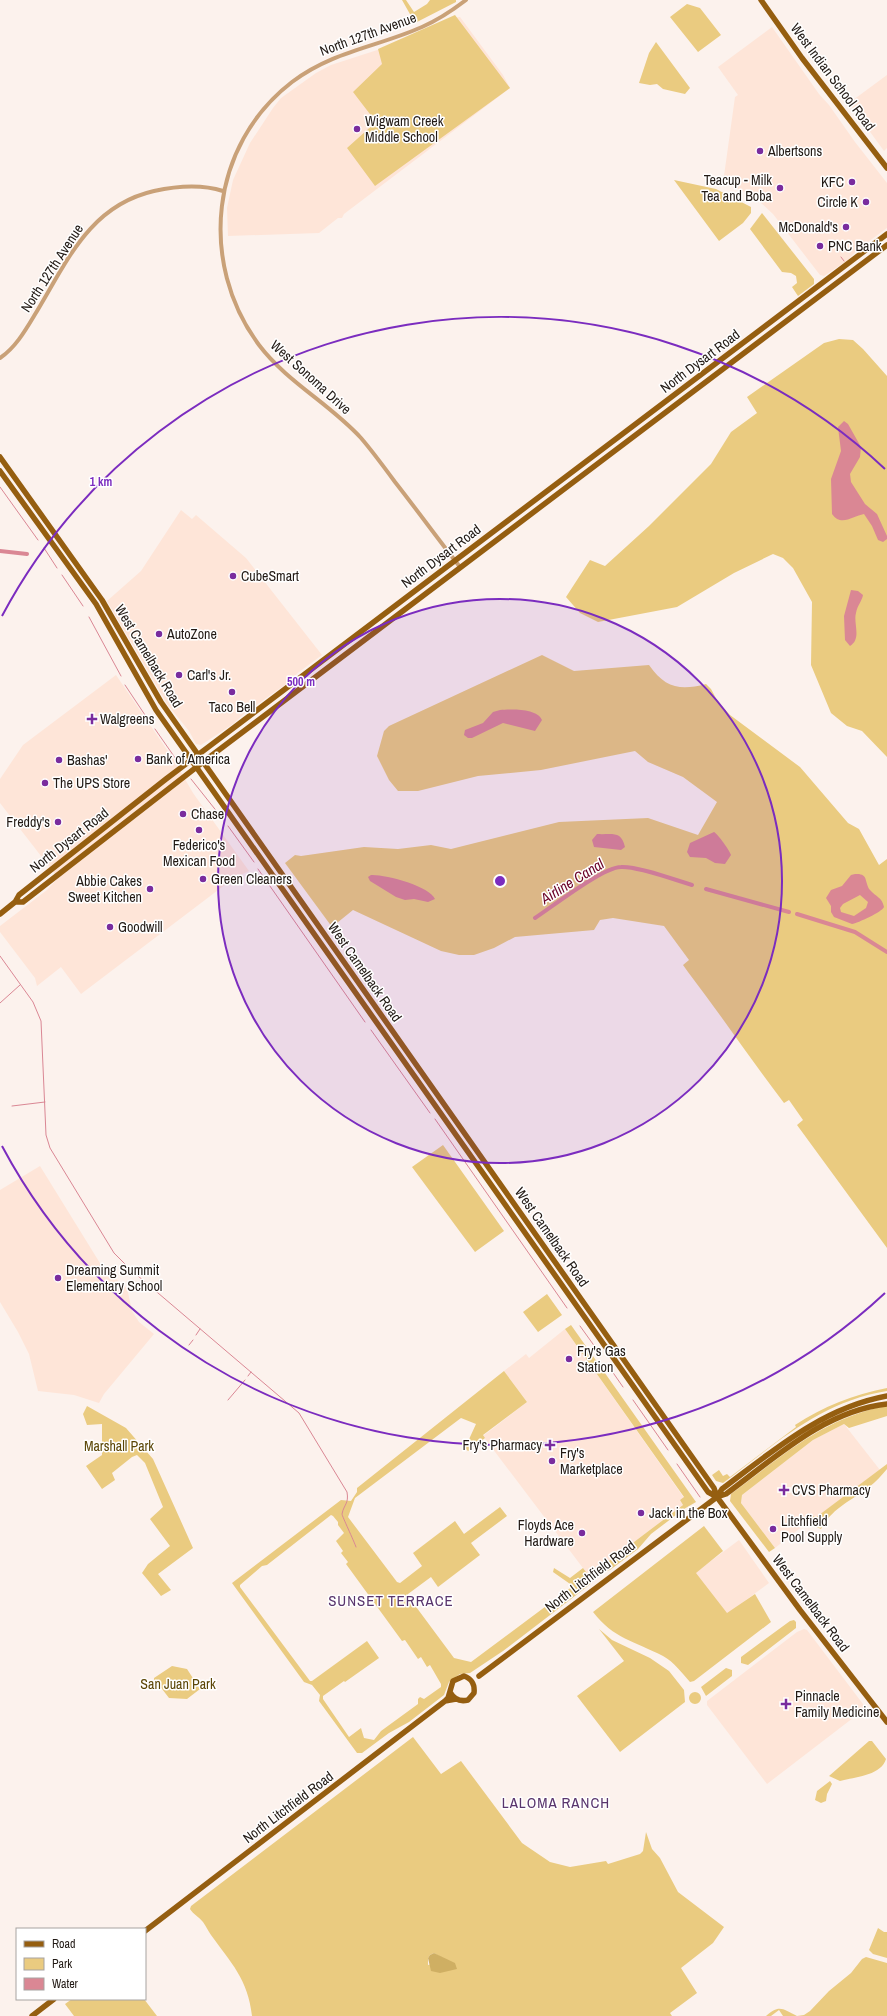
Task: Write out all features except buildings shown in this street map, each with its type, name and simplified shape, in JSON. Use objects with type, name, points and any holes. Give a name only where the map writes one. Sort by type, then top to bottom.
[{"type":"main road","name":"West Indian School Road","points":[[761,0],[802,58],[887,168]]},
{"type":"main road","name":"North Dysart Road","points":[[0,914],[15,902],[18,895],[192,759],[887,234]]},
{"type":"main road","name":"North Dysart Road","points":[[15,902],[23,902],[197,766],[887,245]]},
{"type":"main road","points":[[822,283],[828,290]]},
{"type":"main road","name":"West Camelback Road","points":[[0,457],[97,592],[156,696],[714,1488],[717,1497],[800,1610],[887,1722]]},
{"type":"main road","name":"West Camelback Road","points":[[0,471],[88,593],[152,703],[708,1492],[717,1497]]},
{"type":"main road","points":[[134,673],[141,669]]},
{"type":"main road","points":[[104,828],[109,834]]},
{"type":"main road","points":[[264,861],[269,856]]},
{"type":"main road","points":[[376,1021],[382,1017]]},
{"type":"main road","points":[[419,1082],[425,1078]]},
{"type":"main road","points":[[581,1312],[586,1307]]},
{"type":"main road","points":[[622,1358],[623,1366],[635,1383],[636,1390],[643,1394],[658,1416],[669,1425]]},
{"type":"main road","name":"North Litchfield Road","points":[[717,1497],[722,1489],[796,1434],[827,1415],[847,1406],[887,1396]]},
{"type":"main road","name":"North Litchfield Road","points":[[474,1685],[479,1676],[717,1497],[726,1494],[800,1439],[840,1417],[866,1408],[887,1404]]},
{"type":"main road","points":[[796,1434],[800,1439]]},
{"type":"main road","points":[[461,1676],[468,1678],[474,1685],[474,1692],[470,1698],[463,1701],[456,1699],[450,1692],[451,1685],[455,1679],[461,1676]]},
{"type":"main road","name":"North Litchfield Road","points":[[468,1678],[479,1676]]},
{"type":"main road","name":"North Litchfield Road","points":[[146,1929],[445,1701],[450,1692]]},
{"type":"main road","name":"North Litchfield Road","points":[[445,1701],[456,1699]]},
{"type":"main road","points":[[32,2016],[53,2000]]},
{"type":"street","name":"North 127th Avenue","points":[[229,173],[245,136],[256,120],[282,91],[300,76],[317,65],[340,54],[421,27],[448,13],[466,0]]},
{"type":"street","name":"West Sonoma Drive","points":[[229,173],[223,191],[220,216],[223,259],[232,297],[250,332],[276,364],[361,438],[460,567]]},
{"type":"street","name":"North 127th Avenue","points":[[0,358],[21,336],[75,248],[87,231],[101,216],[141,194],[168,188],[185,186],[223,191]]},
{"type":"shaded area","name":"Wigwam Creek Middle School","points":[[460,17],[503,75],[510,88],[344,214],[342,218],[338,218],[319,233],[228,236],[227,208],[233,180],[250,143],[281,98],[316,73],[331,65],[402,42],[451,18]]},
{"type":"shaded area","points":[[772,27],[819,94],[829,105],[855,142],[887,183],[887,228],[857,250],[848,260],[824,276],[820,275],[773,214],[760,202],[745,192],[723,183],[735,97],[738,95],[718,67]]},
{"type":"shaded area","points":[[887,75],[887,148],[884,151],[849,103]]},
{"type":"shaded area","points":[[181,510],[192,519],[196,515],[246,558],[322,655],[286,684],[245,713],[233,724],[201,745],[196,744],[189,731],[167,704],[107,601],[141,571]]},
{"type":"shaded area","points":[[116,675],[174,760],[193,793],[249,871],[234,878],[81,994],[61,967],[37,986],[35,978],[0,932],[0,926],[47,890],[58,878],[0,803],[0,779],[23,745]]},
{"type":"shaded area","name":"Dreaming Summit Elementary School","points":[[40,1166],[103,1268],[127,1288],[132,1311],[139,1322],[154,1334],[104,1394],[99,1403],[74,1395],[38,1391],[29,1354],[0,1302],[0,1190]]},
{"type":"shaded area","points":[[565,1329],[684,1498],[680,1500],[683,1505],[589,1576],[483,1436],[527,1402],[504,1371],[526,1354],[529,1358]]},
{"type":"shaded area","points":[[844,1424],[880,1470],[815,1518],[814,1517],[775,1548],[741,1503],[742,1495],[813,1440]]},
{"type":"shaded area","points":[[739,1540],[769,1583],[727,1614],[695,1573]]},
{"type":"shaded area","points":[[804,1629],[807,1630],[866,1708],[767,1784],[707,1705],[707,1701],[797,1632]]},
{"type":"shaded area","points":[[434,1953],[455,1963],[457,1969],[440,1973],[431,1971],[428,1958]]},
{"type":"green space","points":[[402,0],[406,0],[414,12],[427,4],[430,0],[456,0],[456,2],[415,23]]},
{"type":"green space","points":[[687,4],[700,8],[721,35],[698,52],[670,17]]},
{"type":"green space","points":[[455,15],[510,88],[375,186],[347,148],[376,122],[353,92],[382,64],[378,49]]},
{"type":"green space","points":[[656,42],[690,88],[685,94],[663,89],[657,84],[650,85],[639,83],[649,53]]},
{"type":"green space","points":[[674,180],[716,189],[751,207],[751,213],[743,223],[719,241]]},
{"type":"green space","points":[[762,213],[814,279],[814,284],[798,296],[792,287],[797,283],[796,276],[791,273],[782,272],[750,229]]},
{"type":"green space","points":[[839,339],[853,340],[887,376],[887,757],[862,731],[847,726],[831,713],[811,665],[812,602],[793,568],[783,558],[773,554],[734,573],[677,607],[598,622],[580,613],[566,597],[590,560],[605,566],[649,526],[711,464],[731,432],[757,413],[747,397],[824,343]]},
{"type":"green space","points":[[542,655],[574,671],[649,665],[661,679],[674,686],[688,687],[706,684],[711,689],[718,702],[730,715],[800,767],[848,823],[859,829],[879,865],[887,859],[887,1248],[797,1125],[803,1120],[789,1100],[784,1103],[683,965],[689,960],[664,926],[613,918],[600,920],[594,930],[515,937],[494,948],[474,955],[459,955],[441,951],[353,910],[332,927],[285,863],[295,855],[301,856],[364,847],[398,849],[431,845],[451,849],[559,822],[648,818],[698,835],[717,802],[683,777],[648,762],[635,751],[541,770],[478,776],[418,791],[398,791],[389,780],[377,756],[384,731],[389,726]]},
{"type":"green space","points":[[443,1145],[504,1231],[475,1252],[412,1167]]},
{"type":"green space","points":[[547,1294],[562,1315],[538,1332],[523,1312]]},
{"type":"green space","points":[[571,1325],[696,1502],[684,1509],[651,1534],[638,1549],[610,1570],[605,1571],[588,1586],[503,1651],[470,1673],[460,1674],[449,1682],[444,1695],[409,1722],[389,1733],[362,1753],[357,1753],[319,1701],[320,1695],[312,1685],[304,1682],[232,1583],[341,1500],[351,1501],[357,1492],[357,1488],[504,1371],[527,1402],[483,1435],[485,1438],[468,1451],[465,1448],[476,1424],[461,1418],[355,1498],[348,1517],[397,1582],[400,1583],[422,1566],[413,1553],[455,1521],[464,1534],[500,1507],[507,1516],[471,1543],[480,1555],[438,1587],[431,1577],[408,1594],[454,1658],[471,1662],[573,1586],[553,1572],[554,1568],[570,1578],[583,1568],[589,1576],[683,1505],[680,1500],[684,1497],[565,1329]],"holes":[[[331,1515],[344,1533],[336,1541],[343,1551],[341,1553],[348,1562],[346,1564],[402,1641],[405,1640],[418,1659],[421,1657],[427,1667],[430,1665],[441,1684],[441,1687],[424,1699],[420,1697],[418,1699],[418,1704],[381,1731],[374,1740],[364,1738],[361,1728],[349,1737],[323,1699],[323,1696],[379,1658],[367,1641],[310,1681],[240,1587],[240,1585],[262,1566],[267,1565]]]},
{"type":"green space","points":[[887,1388],[887,1391],[840,1405],[799,1426],[723,1483],[716,1481],[712,1475],[719,1470],[723,1476],[727,1474],[730,1477],[796,1427],[795,1425],[806,1418],[839,1402],[862,1394]]},
{"type":"green space","name":"Marshall Park","points":[[87,1406],[126,1428],[153,1459],[193,1548],[158,1574],[171,1590],[161,1596],[142,1573],[148,1564],[170,1546],[150,1519],[163,1507],[145,1463],[137,1455],[132,1457],[112,1473],[115,1480],[102,1489],[86,1466],[102,1455],[102,1424],[87,1425],[83,1414]]},
{"type":"green space","points":[[887,1406],[887,1416],[849,1428],[844,1424],[813,1440],[742,1495],[741,1503],[775,1548],[769,1552],[730,1501],[731,1494],[804,1440],[823,1429],[864,1411]]},
{"type":"green space","points":[[887,1464],[887,1469],[876,1481],[836,1510],[821,1529],[806,1522],[814,1516],[815,1518]]},
{"type":"green space","points":[[704,1526],[723,1551],[696,1573],[727,1613],[755,1594],[771,1622],[694,1681],[690,1682],[667,1658],[617,1634],[601,1621],[593,1612]]},
{"type":"green space","points":[[794,1620],[796,1622],[796,1628],[748,1665],[741,1663],[741,1657],[790,1621]]},
{"type":"green space","points":[[599,1629],[612,1640],[650,1658],[669,1671],[684,1690],[685,1702],[620,1752],[577,1696],[624,1661]]},
{"type":"green space","name":"San Juan Park","points":[[172,1666],[187,1669],[200,1689],[187,1699],[169,1698],[159,1685],[154,1682],[154,1678]]},
{"type":"green space","points":[[726,1668],[732,1670],[732,1676],[706,1696],[701,1687]]},
{"type":"green space","points":[[693,1692],[697,1692],[701,1698],[697,1704],[693,1704],[689,1700],[689,1696]]},
{"type":"green space","points":[[413,1737],[441,1774],[461,1761],[522,1843],[550,1862],[570,1867],[606,1861],[608,1864],[640,1854],[643,1851],[646,1832],[652,1849],[660,1858],[678,1892],[724,1927],[713,1943],[681,1968],[697,1993],[670,2013],[672,2016],[252,2016],[250,2003],[243,1981],[203,1922],[191,1911],[191,1906]],"holes":[[[434,1953],[446,1960],[428,1965],[428,1958]]]},
{"type":"green space","points":[[869,1741],[872,1741],[886,1759],[879,1769],[866,1775],[840,1781],[829,1776]]},
{"type":"green space","points":[[830,1781],[832,1784],[827,1794],[826,1801],[821,1803],[815,1800],[817,1791]]},
{"type":"green space","points":[[878,1928],[884,1932],[887,1932],[887,1958],[873,1954],[869,1950]]},
{"type":"green space","points":[[866,1957],[887,1963],[887,2016],[797,2016],[804,2015],[810,2011],[829,1991],[851,1973],[862,1959]]},
{"type":"green space","points":[[71,2000],[145,2000],[157,2016],[74,2016],[65,2004]]},
{"type":"green space","points":[[781,2009],[797,2016],[783,2016],[779,2010],[771,2016],[766,2016],[774,2010]]},
{"type":"water","points":[[844,421],[848,424],[861,447],[860,457],[850,474],[851,482],[865,504],[877,514],[887,536],[887,539],[883,542],[878,540],[872,526],[864,514],[847,520],[839,520],[832,514],[831,479],[841,451],[838,427]]},
{"type":"water","points":[[851,590],[858,591],[863,595],[855,617],[856,639],[850,646],[845,640],[844,616]]},
{"type":"water","points":[[500,710],[529,711],[535,713],[542,720],[535,731],[503,723],[472,738],[468,738],[464,735],[465,730],[483,723],[493,712]]},
{"type":"water","points":[[714,832],[724,843],[731,855],[725,864],[715,863],[706,858],[690,857],[687,852],[690,843]]},
{"type":"water","points":[[597,834],[615,834],[621,838],[625,847],[621,850],[594,847],[592,840]]},
{"type":"water","points":[[371,875],[386,876],[416,885],[431,894],[435,899],[428,902],[414,899],[405,900],[396,897],[370,881],[368,877]]},
{"type":"water","points":[[851,875],[862,875],[866,879],[870,890],[880,899],[884,907],[864,920],[852,924],[834,917],[831,912],[831,906],[826,898],[831,890],[842,886]],"holes":[[[860,895],[868,902],[866,908],[854,916],[841,912],[840,908],[843,904]]]},
{"type":"waterway","points":[[841,257],[844,261]]},
{"type":"waterway","points":[[0,487],[38,540]]},
{"type":"waterway","name":"Airline Canal","points":[[44,548],[57,568]]},
{"type":"waterway","name":"Airline Canal","points":[[0,551],[27,554]]},
{"type":"waterway","points":[[62,575],[83,606]]},
{"type":"waterway","points":[[89,617],[121,676]]},
{"type":"waterway","points":[[125,685],[149,721]]},
{"type":"waterway","points":[[155,729],[178,762]]},
{"type":"waterway","points":[[191,779],[222,818]]},
{"type":"waterway","points":[[228,826],[254,862]]},
{"type":"waterway","name":"Airline Canal","points":[[535,918],[590,880],[602,873],[621,867],[646,871],[692,885]]},
{"type":"waterway","points":[[258,869],[365,1022]]},
{"type":"waterway","name":"Airline Canal","points":[[706,889],[789,912]]},
{"type":"waterway","name":"Airline Canal","points":[[797,914],[855,932],[887,952]]},
{"type":"waterway","points":[[0,956],[33,1002],[41,1021],[46,1135],[50,1148],[114,1253],[131,1270],[299,1413],[347,1492],[347,1502],[342,1514],[356,1547]]},
{"type":"waterway","points":[[0,1003],[20,985]]},
{"type":"waterway","points":[[371,1030],[430,1113]]},
{"type":"waterway","points":[[12,1106],[45,1102]]},
{"type":"waterway","points":[[435,1119],[567,1308]]},
{"type":"waterway","points":[[580,1326],[598,1351]]},
{"type":"waterway","points":[[196,1335],[200,1329]]},
{"type":"waterway","points":[[189,1345],[193,1340]]},
{"type":"waterway","points":[[607,1364],[623,1387]]},
{"type":"waterway","points":[[248,1376],[251,1372]]},
{"type":"waterway","points":[[228,1400],[245,1380]]},
{"type":"waterway","points":[[633,1400],[668,1450]]},
{"type":"waterway","points":[[677,1464],[700,1497]]},
{"type":"place","name":"Wigwam Creek Middle School","points":[[357,129]]},
{"type":"place","name":"Albertsons","points":[[760,151]]},
{"type":"place","name":"KFC","points":[[852,182]]},
{"type":"place","name":"Teacup - Milk Tea and Boba","points":[[780,188]]},
{"type":"place","name":"Circle K","points":[[866,202]]},
{"type":"place","name":"McDonald's","points":[[846,227]]},
{"type":"place","name":"PNC Bank","points":[[820,246]]},
{"type":"place","name":"CubeSmart","points":[[233,576]]},
{"type":"place","name":"AutoZone","points":[[159,634]]},
{"type":"place","name":"Carl's Jr.","points":[[179,675]]},
{"type":"place","name":"Taco Bell","points":[[232,692]]},
{"type":"place","name":"Walgreens","points":[[92,719]]},
{"type":"place","name":"Bank of America","points":[[138,759]]},
{"type":"place","name":"Bashas'","points":[[59,760]]},
{"type":"place","name":"The UPS Store","points":[[45,783]]},
{"type":"place","name":"Chase","points":[[183,814]]},
{"type":"place","name":"Freddy's","points":[[58,822]]},
{"type":"place","name":"Federico's Mexican Food","points":[[199,830]]},
{"type":"place","name":"Green Cleaners","points":[[203,879]]},
{"type":"place","name":"Abbie Cakes Sweet Kitchen","points":[[150,889]]},
{"type":"place","name":"Goodwill","points":[[110,927]]},
{"type":"place","name":"Dreaming Summit Elementary School","points":[[58,1278]]},
{"type":"place","name":"Fry's Gas Station","points":[[569,1359]]},
{"type":"place","name":"Fry's Pharmacy","points":[[550,1445]]},
{"type":"place","name":"Fry's Marketplace","points":[[552,1461]]},
{"type":"place","name":"CVS Pharmacy","points":[[784,1490]]},
{"type":"place","name":"Jack in the Box","points":[[641,1513]]},
{"type":"place","name":"Litchfield Pool Supply","points":[[773,1529]]},
{"type":"place","name":"Floyds Ace Hardware","points":[[582,1533]]},
{"type":"place","name":"Pinnacle Family Medicine","points":[[786,1704]]},
{"type":"district","name":"SUNSET TERRACE","points":[[391,1600]]},
{"type":"district","name":"LALOMA RANCH","points":[[556,1802]]}]
